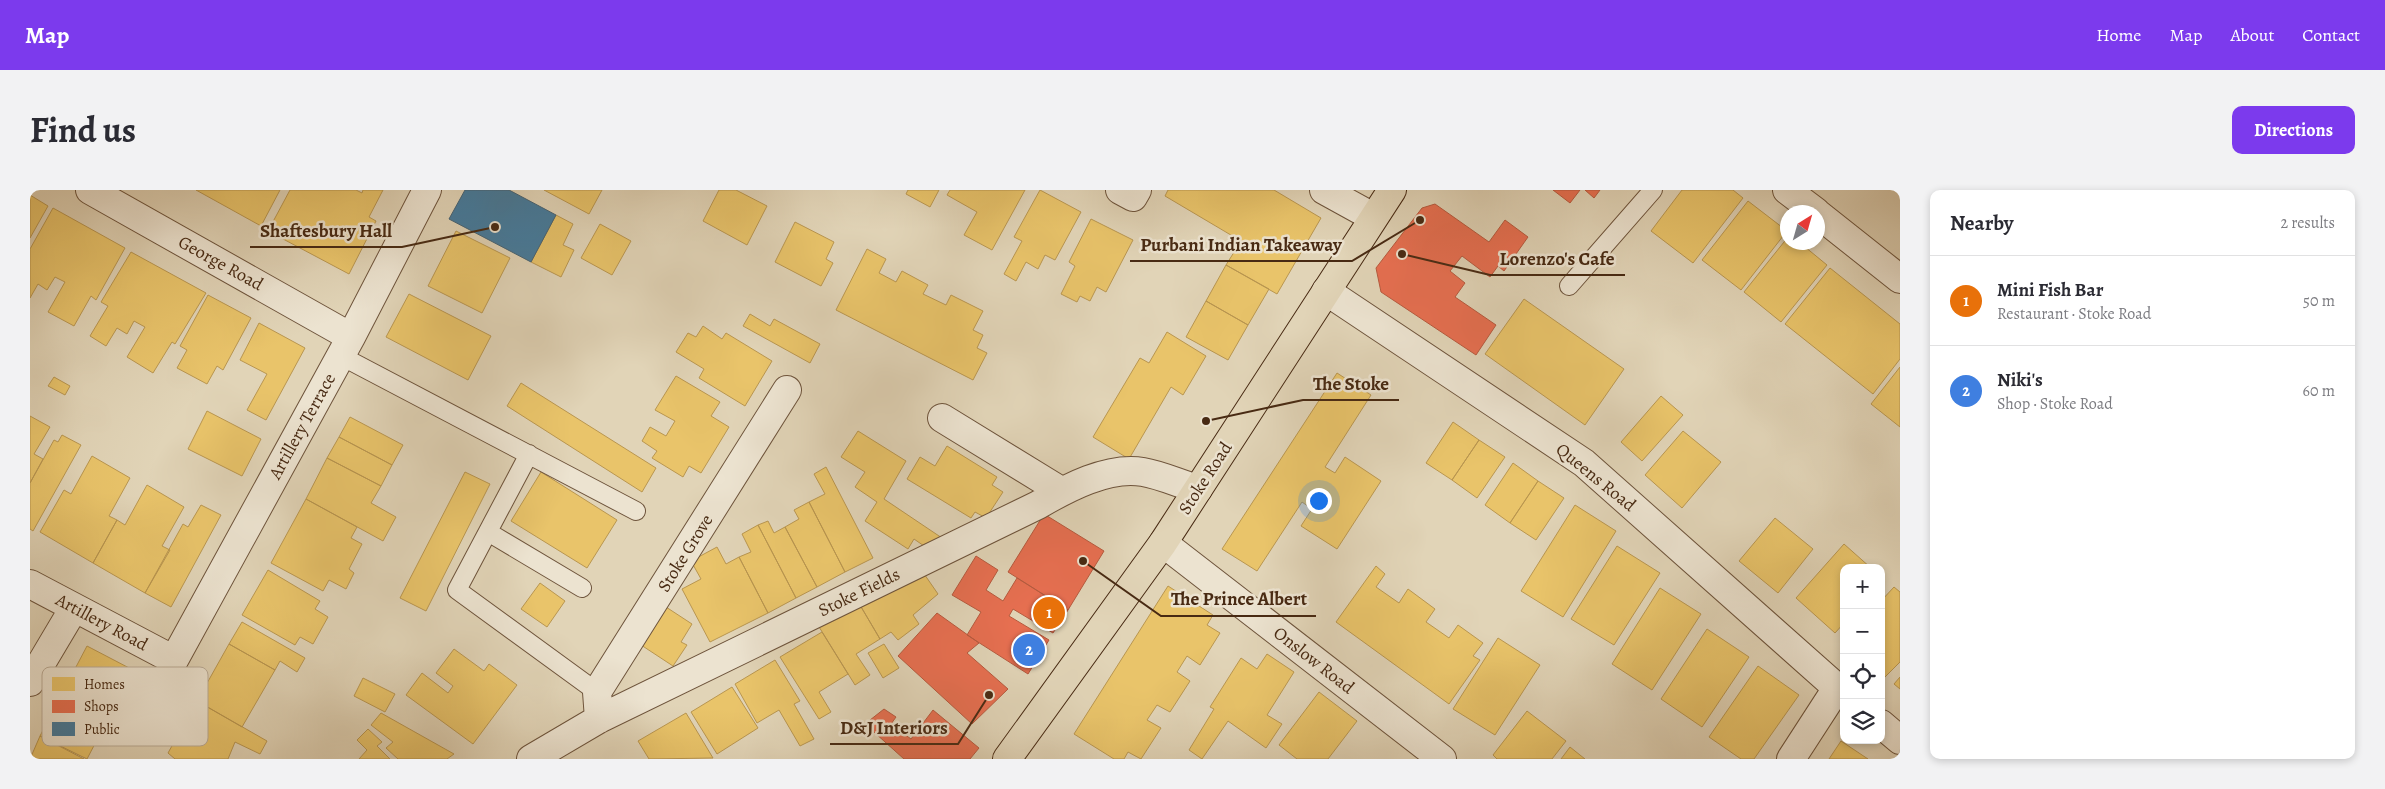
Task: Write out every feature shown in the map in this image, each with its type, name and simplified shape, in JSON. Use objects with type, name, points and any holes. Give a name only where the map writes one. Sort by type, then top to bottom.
[{"type":"main road","name":"Stoke Road","points":[[1008,759],[1163,543],[1392,190]]},
{"type":"street","name":"George Road","points":[[90,190],[346,346]]},
{"type":"street","name":"Artillery Terrace","points":[[174,660],[346,346],[427,190]]},
{"type":"street","points":[[1120,190],[1133,197],[1137,190]]},
{"type":"street","points":[[1324,190],[1373,217]]},
{"type":"street","points":[[1787,190],[1807,205]]},
{"type":"street","points":[[1825,219],[1900,279]]},
{"type":"street","name":"Queens Road","points":[[1326,291],[1584,463],[1840,691]]},
{"type":"street","name":"Stoke Grove","points":[[597,692],[787,390]]},
{"type":"street","points":[[942,418],[1061,491]]},
{"type":"street","name":"Stoke Fields","points":[[531,759],[598,719],[1038,505],[1061,491],[1103,474],[1142,472],[1198,489]]},
{"type":"street","name":"Onslow Road","points":[[1163,543],[1442,759]]},
{"type":"street","name":"Artillery Road","points":[[30,584],[174,660]]},
{"type":"street","points":[[30,682],[74,608]]},
{"type":"street","points":[[1792,759],[1840,691]]},
{"type":"street","points":[[597,692],[598,719]]},
{"type":"street","points":[[1885,727],[1900,740]]},
{"type":"lane","points":[[1569,286],[1653,190]]},
{"type":"lane","points":[[346,346],[529,454],[636,511]]},
{"type":"lane","points":[[529,454],[457,590],[597,692]]},
{"type":"lane","points":[[488,532],[582,588]]},
{"type":"building: Homes","points":[[196,190],[280,190],[261,226]]},
{"type":"building: Homes","points":[[290,190],[356,190],[362,193],[363,190],[383,190],[369,217],[376,221],[349,274],[268,231]]},
{"type":"building: Homes","points":[[544,190],[602,190],[589,214]]},
{"type":"building: Homes","points":[[719,190],[736,190],[767,206],[747,245],[703,221]]},
{"type":"building: Homes","points":[[908,190],[939,190],[930,207],[906,194]]},
{"type":"building: Homes","points":[[950,190],[1025,190],[992,250],[964,235],[977,212],[947,195]]},
{"type":"building: Homes","points":[[1040,190],[1081,212],[1055,260],[1045,255],[1038,269],[1026,262],[1016,281],[1004,274],[1022,241],[1014,237]]},
{"type":"building: Homes","points":[[1168,190],[1274,190],[1321,218],[1277,294],[1226,265],[1241,241],[1165,196]]},
{"type":"building: Homes","points":[[1682,190],[1733,190],[1743,198],[1693,263],[1651,231]]},
{"type":"building: Homes","points":[[30,195],[48,206],[30,238]]},
{"type":"building: Homes","points":[[1748,201],[1780,226],[1780,240],[1741,290],[1702,260]]},
{"type":"building: Homes","points":[[53,208],[125,248],[96,300],[91,296],[74,326],[48,312],[65,282],[55,277],[47,290],[38,284],[30,298],[30,249]]},
{"type":"building: Homes","points":[[556,215],[573,224],[563,245],[574,250],[561,277],[531,262]]},
{"type":"building: Homes","points":[[1091,219],[1133,240],[1106,292],[1097,287],[1090,301],[1080,296],[1077,302],[1061,294],[1075,266],[1069,262]]},
{"type":"building: Homes","points":[[795,222],[834,242],[826,259],[833,263],[821,286],[775,262]]},
{"type":"building: Homes","points":[[600,224],[631,241],[612,275],[581,258]]},
{"type":"building: Homes","points":[[456,231],[510,258],[482,313],[428,286]]},
{"type":"building: Homes","points":[[1780,247],[1780,250],[1809,250],[1827,265],[1781,322],[1744,292]]},
{"type":"building: Homes","points":[[867,249],[886,259],[879,273],[896,282],[902,271],[928,285],[923,294],[946,305],[951,295],[983,311],[973,330],[983,335],[977,348],[987,353],[973,380],[836,310]]},
{"type":"building: Homes","points":[[131,252],[206,293],[175,344],[172,342],[153,373],[127,357],[145,327],[134,321],[127,334],[117,328],[106,346],[90,336],[108,306],[101,302]]},
{"type":"building: Homes","points":[[1226,265],[1269,289],[1248,325],[1206,301]]},
{"type":"building: Homes","points":[[1830,268],[1900,324],[1900,359],[1873,394],[1785,324]]},
{"type":"building: Homes","points":[[409,294],[491,336],[468,380],[386,337]]},
{"type":"building: Homes","points":[[208,295],[251,318],[223,370],[217,366],[207,384],[177,368],[187,350],[180,346]]},
{"type":"building: Homes","points":[[1524,299],[1624,369],[1585,425],[1485,354]]},
{"type":"building: Homes","points":[[1206,301],[1248,325],[1228,360],[1186,337]]},
{"type":"building: Homes","points":[[750,314],[770,326],[774,319],[820,344],[810,363],[743,326]]},
{"type":"building: Homes","points":[[259,323],[305,348],[266,420],[247,410],[267,374],[240,360]]},
{"type":"building: Homes","points":[[703,326],[722,339],[726,333],[772,361],[745,406],[699,378],[704,369],[676,352],[688,333],[696,337]]},
{"type":"building: Homes","points":[[1167,332],[1206,356],[1183,395],[1171,387],[1129,459],[1093,437],[1140,358],[1149,363]]},
{"type":"building: Homes","points":[[1900,367],[1900,427],[1871,404]]},
{"type":"building: Homes","points":[[1337,373],[1371,395],[1325,467],[1335,473],[1345,457],[1381,481],[1337,549],[1301,526],[1312,509],[1302,502],[1257,571],[1222,549]]},
{"type":"building: Homes","points":[[676,376],[720,402],[711,416],[729,427],[701,473],[689,466],[683,477],[652,458],[657,451],[642,441],[650,427],[666,436],[675,421],[655,410]]},
{"type":"building: Homes","points":[[54,377],[70,386],[65,395],[48,386]]},
{"type":"building: Homes","points":[[521,383],[656,468],[642,492],[507,406]]},
{"type":"building: Homes","points":[[1661,396],[1683,415],[1642,461],[1621,442]]},
{"type":"building: Homes","points":[[207,411],[261,439],[242,476],[188,449]]},
{"type":"building: Homes","points":[[30,416],[50,427],[34,454],[43,459],[30,483]]},
{"type":"building: Homes","points":[[350,417],[403,445],[392,465],[339,437]]},
{"type":"building: Homes","points":[[1453,422],[1479,440],[1452,480],[1426,463]]},
{"type":"building: Homes","points":[[858,431],[906,461],[884,499],[945,540],[927,548],[914,539],[908,549],[865,521],[877,502],[855,487],[865,472],[841,457]]},
{"type":"building: Homes","points":[[1683,431],[1721,462],[1682,508],[1645,475]]},
{"type":"building: Homes","points":[[62,435],[81,445],[33,531],[30,529],[30,483],[54,440],[58,442]]},
{"type":"building: Homes","points":[[339,437],[392,465],[381,486],[327,458]]},
{"type":"building: Homes","points":[[1479,440],[1505,457],[1477,498],[1452,480]]},
{"type":"building: Homes","points":[[947,446],[997,477],[992,485],[1003,492],[986,518],[975,512],[971,518],[907,479],[920,457],[935,466]]},
{"type":"building: Homes","points":[[92,456],[130,478],[109,516],[117,520],[93,563],[40,532],[64,490],[71,494]]},
{"type":"building: Homes","points":[[327,458],[381,486],[371,503],[396,517],[383,541],[306,499]]},
{"type":"building: Homes","points":[[1513,463],[1538,481],[1510,523],[1485,505]]},
{"type":"building: Homes","points":[[826,467],[873,558],[845,572],[809,502],[825,494],[814,474]]},
{"type":"building: Homes","points":[[465,472],[490,484],[426,611],[400,598]]},
{"type":"building: Homes","points":[[541,472],[617,520],[587,568],[511,521]]},
{"type":"building: Homes","points":[[1538,481],[1564,498],[1536,540],[1510,523]]},
{"type":"building: Homes","points":[[147,485],[184,507],[162,546],[170,550],[145,593],[93,563],[117,520],[125,525]]},
{"type":"building: Homes","points":[[306,499],[357,527],[351,538],[362,544],[349,569],[354,573],[346,589],[329,580],[323,591],[271,563]]},
{"type":"building: Homes","points":[[809,502],[845,572],[817,587],[785,527],[799,519],[794,510]]},
{"type":"building: Homes","points":[[201,505],[221,515],[171,607],[145,593],[183,524],[188,527]]},
{"type":"building: Homes","points":[[1575,505],[1616,531],[1563,617],[1521,591]]},
{"type":"building: Homes","points":[[1775,518],[1813,549],[1778,593],[1739,561]]},
{"type":"building: Homes","points":[[768,521],[774,533],[785,527],[817,587],[796,598],[758,525]]},
{"type":"building: Homes","points":[[758,525],[796,598],[768,613],[739,557],[751,552],[742,534]]},
{"type":"building: Homes","points":[[1844,544],[1866,564],[1840,564],[1840,627],[1835,633],[1796,598]]},
{"type":"building: Homes","points":[[1617,546],[1660,573],[1614,645],[1571,619]]},
{"type":"building: Homes","points":[[717,547],[726,564],[739,557],[768,613],[710,642],[682,589],[701,579],[691,561]]},
{"type":"building: Homes","points":[[1376,566],[1385,574],[1376,587],[1399,603],[1408,589],[1435,609],[1426,622],[1449,638],[1458,625],[1483,643],[1473,656],[1480,660],[1449,704],[1336,622]]},
{"type":"building: Homes","points":[[920,568],[938,594],[913,615],[919,624],[898,640],[891,632],[880,639],[857,600]]},
{"type":"building: Homes","points":[[268,570],[320,601],[315,609],[328,617],[313,644],[300,637],[295,645],[242,615]]},
{"type":"building: Homes","points":[[540,583],[565,601],[547,627],[521,609]]},
{"type":"building: Homes","points":[[1168,586],[1213,615],[1207,625],[1220,633],[1200,665],[1187,656],[1177,672],[1190,681],[1170,712],[1157,705],[1147,720],[1161,728],[1141,759],[1128,752],[1124,759],[1114,759],[1074,734]]},
{"type":"building: Homes","points":[[1894,587],[1900,592],[1900,662],[1885,677],[1885,609],[1885,597]]},
{"type":"building: Homes","points":[[1660,588],[1701,614],[1652,690],[1612,664]]},
{"type":"building: Homes","points":[[857,600],[880,639],[856,654],[870,675],[855,685],[816,622]]},
{"type":"building: Homes","points":[[666,607],[692,624],[681,642],[687,645],[673,666],[635,641]]},
{"type":"building: Homes","points":[[242,622],[305,658],[297,672],[280,661],[275,670],[229,644]]},
{"type":"building: Homes","points":[[1707,629],[1749,657],[1702,727],[1661,699]]},
{"type":"building: Homes","points":[[822,632],[848,674],[819,692],[831,712],[819,719],[780,657]]},
{"type":"building: Homes","points":[[1498,638],[1540,665],[1495,735],[1453,709]]},
{"type":"building: Homes","points":[[229,644],[275,670],[242,727],[208,707],[208,681]]},
{"type":"building: Homes","points":[[884,644],[899,668],[883,678],[868,653]]},
{"type":"building: Homes","points":[[87,646],[127,667],[76,667]]},
{"type":"building: Homes","points":[[454,649],[484,671],[489,664],[517,685],[473,744],[406,695],[422,673],[448,693],[453,686],[436,673]]},
{"type":"building: Homes","points":[[1267,654],[1294,672],[1267,715],[1282,724],[1266,748],[1228,721],[1202,759],[1189,750],[1214,709],[1210,707],[1241,658],[1257,669]]},
{"type":"building: Homes","points":[[775,660],[800,701],[794,704],[814,739],[800,746],[779,710],[757,723],[735,684]]},
{"type":"building: Homes","points":[[1758,666],[1799,695],[1754,759],[1741,759],[1709,737]]},
{"type":"building: Homes","points":[[1900,677],[1900,689],[1894,684]]},
{"type":"building: Homes","points":[[363,678],[395,694],[385,712],[354,696]]},
{"type":"building: Homes","points":[[732,687],[758,728],[717,754],[691,712]]},
{"type":"building: Homes","points":[[1319,692],[1357,721],[1328,759],[1297,759],[1279,745]]},
{"type":"building: Homes","points":[[208,707],[267,741],[260,754],[235,742],[228,759],[175,759],[168,753],[172,746],[208,746]]},
{"type":"building: Homes","points":[[1527,711],[1566,741],[1552,759],[1497,759],[1493,755]]},
{"type":"building: Homes","points":[[381,713],[454,754],[447,759],[398,759],[386,748],[393,742],[371,725]]},
{"type":"building: Homes","points":[[686,713],[713,758],[649,759],[638,741]]},
{"type":"building: Homes","points":[[368,729],[382,742],[377,746],[390,759],[359,759],[367,750],[357,740]]},
{"type":"building: Homes","points":[[40,736],[42,737],[42,746],[59,746],[84,759],[30,759]]},
{"type":"building: Homes","points":[[1840,742],[1868,759],[1829,759]]},
{"type":"building: Homes","points":[[60,746],[94,746],[87,759]]},
{"type":"building: Homes","points":[[1570,747],[1585,759],[1561,759]]},
{"type":"building: Shops","points":[[1553,190],[1580,190],[1570,203]]},
{"type":"building: Shops","points":[[1585,190],[1600,190],[1594,198]]},
{"type":"building: Shops","points":[[1435,204],[1489,242],[1505,220],[1528,237],[1504,271],[1498,266],[1490,277],[1462,256],[1450,271],[1465,283],[1455,297],[1496,325],[1476,355],[1381,292],[1376,268],[1422,208]]},
{"type":"building: Shops","points":[[1044,514],[1104,551],[1068,610],[1008,572]]},
{"type":"building: Shops","points":[[976,556],[998,570],[986,590],[1003,601],[1017,578],[1068,610],[1053,633],[1013,609],[1009,616],[1049,640],[1028,674],[967,635],[981,612],[952,595]]},
{"type":"building: Shops","points":[[937,613],[979,643],[967,653],[1008,689],[972,724],[898,656]]},
{"type":"building: Shops","points":[[884,709],[896,717],[891,724],[911,739],[933,710],[979,748],[970,759],[904,759],[865,724]]},
{"type":"building: Public","points":[[465,190],[509,190],[556,215],[531,262],[449,219]]},
{"type":"place","name":"Purbani Indian Takeaway","points":[[1420,220]]},
{"type":"place","name":"Shaftesbury Hall","points":[[495,227]]},
{"type":"place","name":"Lorenzo's Cafe","points":[[1402,254]]},
{"type":"place","name":"The Stoke","points":[[1206,421]]},
{"type":"place","name":"The Prince Albert","points":[[1083,561]]},
{"type":"place","name":"Mini Fish Bar","points":[[1049,613]]},
{"type":"place","name":"Niki's","points":[[1029,650]]},
{"type":"place","name":"D&J Interiors","points":[[989,695]]}]
